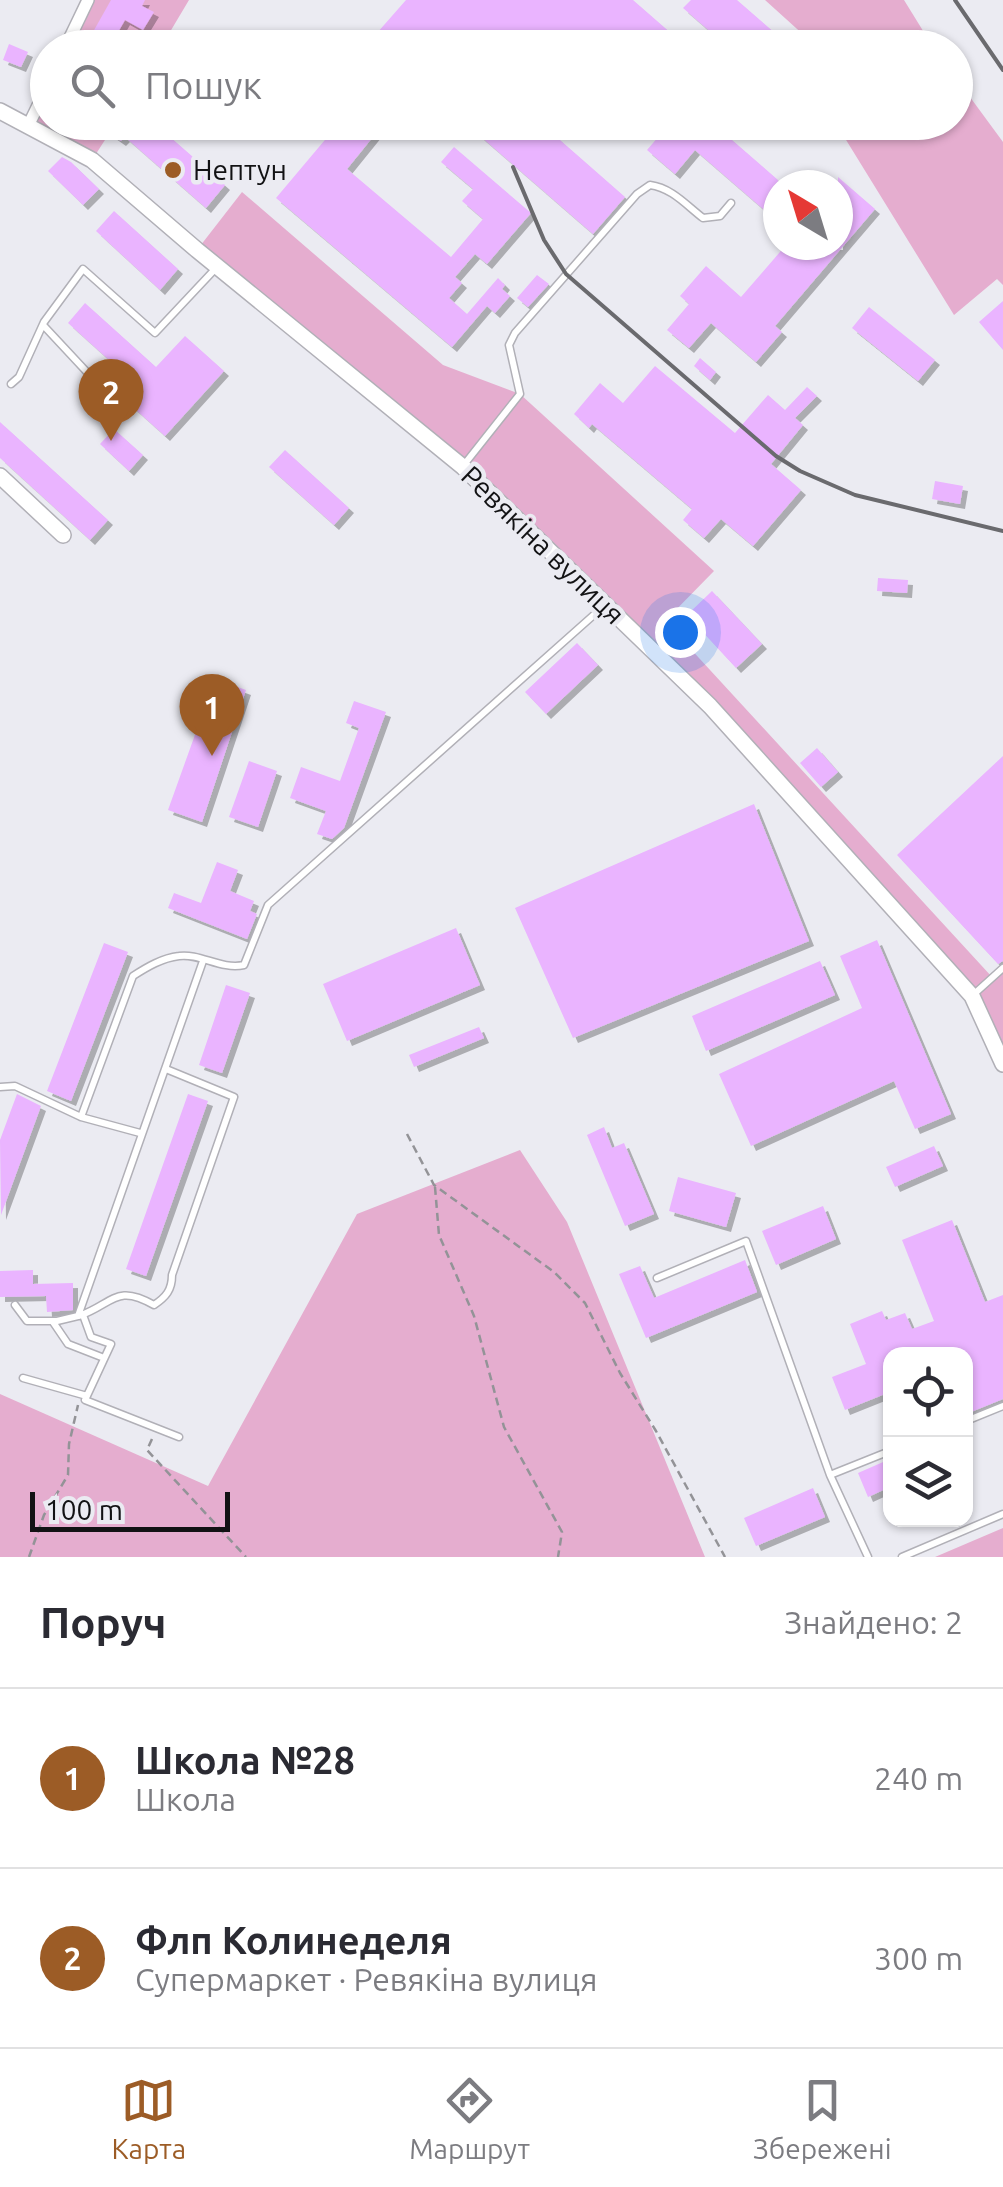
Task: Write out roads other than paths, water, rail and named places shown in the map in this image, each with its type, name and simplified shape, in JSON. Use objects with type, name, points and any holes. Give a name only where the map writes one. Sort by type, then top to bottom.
[{"type":"street","points":[[74,30],[88,0]]},
{"type":"street","name":"Ревякіна вулиця","points":[[0,111],[29,124]]},
{"type":"street","name":"Ревякіна вулиця","points":[[57,140],[92,160],[462,466],[710,706],[972,996],[1003,1064]]},
{"type":"street","points":[[0,476],[63,536]]},
{"type":"lane","points":[[462,466],[520,394],[509,345],[514,333],[637,194],[650,184],[658,185],[704,218],[720,216],[731,203]]},
{"type":"lane","points":[[11,384],[19,377],[43,325],[84,269],[155,333],[218,266]]},
{"type":"lane","points":[[43,325],[98,384]]},
{"type":"lane","points":[[81,1117],[133,976],[150,965],[182,955],[235,967],[244,965],[268,905],[605,604]]},
{"type":"lane","points":[[179,1437],[85,1400],[110,1344],[90,1336],[80,1315],[140,1133],[203,961]]},
{"type":"lane","points":[[972,996],[1003,968]]},
{"type":"lane","points":[[15,1305],[27,1321],[52,1321],[80,1315],[118,1294],[137,1295],[154,1305],[166,1298],[234,1097],[166,1069]]},
{"type":"lane","points":[[0,1087],[15,1086],[81,1117],[140,1133]]},
{"type":"lane","points":[[657,1278],[746,1241],[830,1475],[868,1557]]},
{"type":"lane","points":[[52,1321],[68,1344],[104,1358]]},
{"type":"lane","points":[[24,1378],[84,1395]]},
{"type":"lane","points":[[973,1418],[1003,1406]]},
{"type":"lane","points":[[830,1475],[883,1454]]},
{"type":"lane","points":[[902,1557],[1003,1514]]},
{"type":"railway","points":[[955,0],[1003,70]]},
{"type":"railway","points":[[513,167],[544,240],[566,274],[776,456],[855,495],[1003,531]]},
{"type":"place","name":"Нептун","points":[[173,170]]},
{"type":"place","name":"Флп Колинеделя","points":[[111,441]]},
{"type":"place","name":"Школа №28","points":[[212,756]]}]
